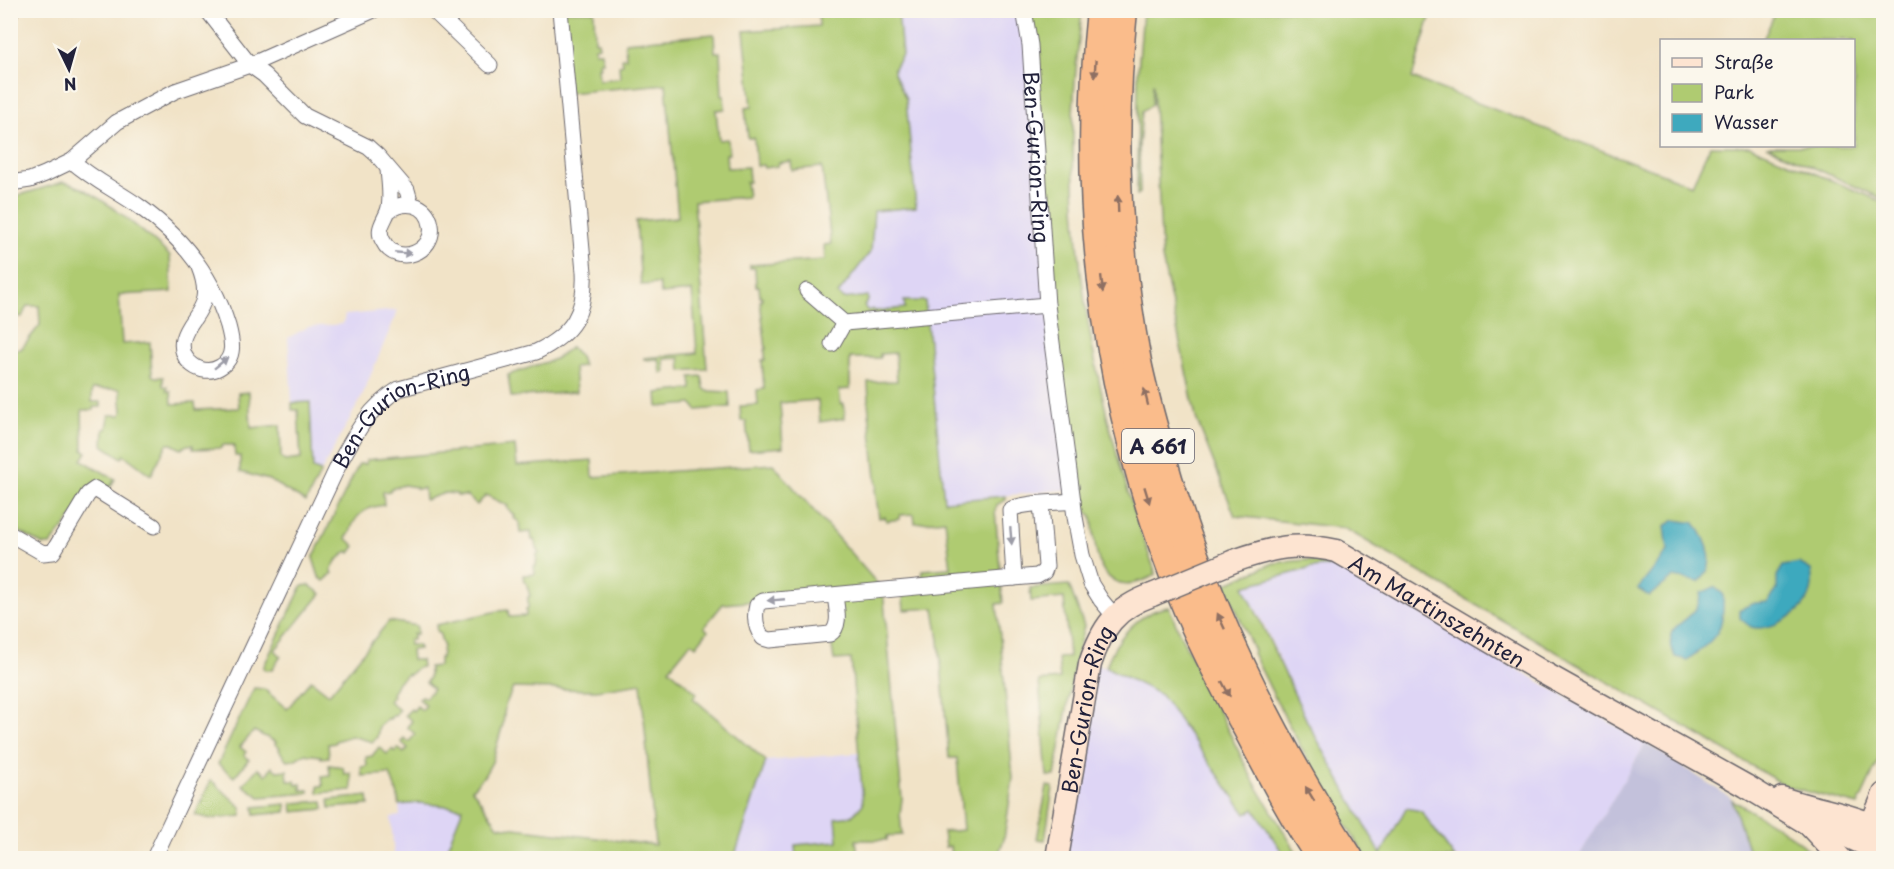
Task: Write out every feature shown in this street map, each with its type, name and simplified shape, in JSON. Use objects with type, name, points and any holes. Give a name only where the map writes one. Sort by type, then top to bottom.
[{"type":"highway","name":"A 661","points":[[1101,10],[1093,115],[1092,162],[1096,226],[1107,329],[1129,429],[1147,495],[1183,598],[1222,681],[1257,747],[1321,858]]},
{"type":"highway","name":"A 661","points":[[1123,10],[1116,111],[1118,222],[1137,364],[1152,424],[1170,490],[1206,589],[1245,676],[1277,737],[1349,858]]},
{"type":"street","points":[[207,10],[250,65],[264,75],[305,116],[369,147],[377,154],[407,190],[411,204]]},
{"type":"street","points":[[10,183],[37,177],[72,160],[117,122],[175,91],[250,65],[374,10]]},
{"type":"street","points":[[433,10],[490,65]]},
{"type":"street","name":"Ben-Gurion-Ring","points":[[154,858],[339,464],[354,436],[373,409],[385,397],[399,389],[536,352],[552,344],[566,333],[576,319],[583,304],[585,289],[560,10]]},
{"type":"street","name":"Ben-Gurion-Ring","points":[[1024,10],[1030,45],[1047,305],[1073,501],[1082,555],[1091,584],[1114,616],[1103,631],[1090,664],[1057,858]]},
{"type":"street","points":[[72,160],[96,180],[163,225],[184,246],[199,267],[214,289],[233,345],[226,363],[206,370],[190,363],[184,355],[182,346],[184,336],[202,305],[204,296],[203,277],[199,267]]},
{"type":"street","points":[[388,170],[388,211]]},
{"type":"street","points":[[411,204],[426,213],[432,230],[430,240],[424,248],[408,255],[393,252],[382,241],[381,221],[388,211],[396,206],[411,204]]},
{"type":"street","points":[[807,291],[844,323],[1047,305]]},
{"type":"street","points":[[190,323],[198,318],[213,316],[228,327]]},
{"type":"street","points":[[832,344],[844,323]]},
{"type":"street","points":[[10,534],[43,552],[53,552],[87,494],[95,489],[154,526]]},
{"type":"street","points":[[1014,578],[1010,510],[1014,507],[1073,501]]},
{"type":"street","points":[[835,595],[837,624],[835,631],[830,634],[770,640],[763,639],[758,632],[755,612],[757,605],[763,602],[835,595],[1014,578],[1037,576],[1044,572],[1046,566],[1041,504]]},
{"type":"street","name":"Am Martinszehnten","points":[[1114,616],[1136,600],[1267,550],[1312,546],[1337,551],[1544,673],[1746,786],[1807,823],[1875,845]]},
{"type":"street","name":"Am Martinszehnten","points":[[1746,786],[1804,806],[1858,818],[1875,845]]},
{"type":"street","points":[[1875,845],[1884,794]]},
{"type":"street","points":[[1807,823],[1840,858]]},
{"type":"shaded area","points":[[898,11],[1024,11],[1072,489],[944,501],[925,301],[904,302],[905,308],[868,311],[864,306],[868,296],[843,299],[837,294],[871,251],[874,211],[916,206],[906,99],[894,73],[894,68],[902,55]]},
{"type":"shaded area","points":[[398,310],[361,398],[321,472],[313,469],[310,402],[292,403],[288,338],[308,327],[343,324],[345,315]]},
{"type":"shaded area","points":[[1337,565],[1646,743],[1578,858],[1455,858],[1421,812],[1381,854],[1307,721],[1244,586],[1312,568]]},
{"type":"shaded area","points":[[1090,664],[1106,667],[1161,695],[1245,813],[1253,809],[1286,858],[1057,858]]},
{"type":"shaded area","points":[[1646,743],[1810,849],[1808,858],[1578,858]]},
{"type":"shaded area","points":[[859,753],[863,804],[852,816],[838,841],[795,845],[796,858],[734,858],[766,761]]},
{"type":"shaded area","points":[[420,803],[463,808],[443,858],[394,858],[391,817],[400,816],[399,805]]},
{"type":"green space","points":[[1432,10],[1412,78],[1692,185],[1710,147],[1752,147],[1883,202],[1884,749],[1858,805],[1786,786],[1344,528],[1235,516],[1196,418],[1162,258],[1153,83],[1152,105],[1142,111],[1139,146],[1140,193],[1137,195],[1138,72],[1143,11]]},
{"type":"green space","points":[[560,11],[594,11],[595,41],[598,41],[599,46],[595,47],[595,52],[601,52],[603,62],[599,62],[599,80],[620,78],[619,65],[623,64],[622,58],[626,58],[625,42],[714,34],[715,52],[720,52],[725,109],[716,110],[719,140],[728,139],[727,168],[748,167],[749,182],[746,182],[748,197],[694,201],[707,369],[681,371],[680,358],[664,359],[665,373],[661,373],[659,359],[644,360],[644,358],[697,353],[692,291],[661,294],[659,284],[641,285],[636,221],[678,217],[666,84],[567,93]]},
{"type":"green space","points":[[898,11],[902,55],[894,68],[894,73],[906,99],[916,207],[874,211],[871,251],[838,294],[843,299],[868,296],[868,301],[864,306],[868,311],[905,308],[904,301],[925,301],[944,501],[1006,496],[1006,500],[998,504],[995,510],[1003,603],[997,604],[1013,778],[1004,839],[997,858],[951,858],[950,846],[945,847],[943,832],[963,830],[957,758],[949,758],[934,608],[904,610],[902,588],[923,586],[922,570],[951,568],[945,520],[915,523],[914,514],[900,515],[900,519],[886,521],[885,517],[879,518],[868,382],[897,381],[895,353],[880,354],[880,358],[850,358],[850,389],[839,390],[841,404],[844,404],[845,418],[820,422],[818,400],[780,403],[783,447],[749,450],[746,421],[741,421],[740,406],[758,405],[757,390],[764,389],[762,360],[765,360],[766,349],[760,301],[762,297],[760,297],[759,286],[756,286],[755,268],[750,268],[750,265],[825,260],[824,245],[831,244],[822,167],[792,170],[791,161],[764,168],[763,165],[756,166],[754,138],[748,138],[745,108],[752,107],[744,31],[819,26],[818,12]]},
{"type":"green space","points":[[1024,11],[1082,11],[1073,110],[1078,239],[1084,296],[1105,409],[1137,520],[1156,574],[1140,582],[1125,584],[1117,582],[1105,572],[1096,553],[1092,516],[1073,501],[1086,486],[1071,480]]},
{"type":"green space","points":[[1776,11],[1883,11],[1883,199],[1768,147],[1855,147],[1855,39],[1763,39]]},
{"type":"green space","points":[[63,182],[75,185],[104,201],[170,256],[172,292],[119,295],[122,344],[150,342],[152,375],[163,377],[163,386],[167,387],[167,391],[171,391],[172,404],[195,403],[196,410],[239,408],[238,393],[249,392],[251,428],[280,425],[281,458],[285,461],[301,459],[298,410],[292,410],[292,403],[310,402],[313,469],[321,472],[306,502],[269,480],[240,472],[240,456],[235,456],[234,445],[193,449],[193,445],[187,445],[181,449],[167,444],[151,475],[124,455],[122,458],[103,445],[104,429],[107,429],[109,415],[121,415],[122,412],[120,389],[92,389],[92,402],[101,402],[101,407],[94,407],[94,410],[82,410],[83,450],[87,452],[82,460],[115,479],[109,489],[99,484],[50,545],[43,545],[11,527],[10,350],[21,349],[40,325],[39,306],[27,306],[22,317],[11,315],[10,205],[17,196]]},
{"type":"green space","points":[[571,347],[580,357],[583,366],[574,367],[576,392],[511,397],[508,375],[555,359]]},
{"type":"green space","points":[[702,376],[704,388],[707,391],[729,392],[730,407],[697,410],[692,404],[658,407],[657,393],[692,389],[691,377]]},
{"type":"green space","points":[[515,446],[517,466],[592,460],[593,477],[773,464],[883,590],[902,799],[900,814],[902,835],[887,836],[887,840],[856,840],[858,855],[855,855],[856,858],[796,858],[795,845],[838,841],[836,818],[852,816],[863,804],[851,659],[834,660],[830,634],[835,595],[723,604],[704,627],[708,631],[696,646],[691,642],[669,669],[697,693],[693,698],[766,761],[734,858],[562,858],[557,854],[545,854],[541,858],[443,858],[463,808],[420,803],[399,805],[390,774],[362,776],[361,767],[367,766],[366,757],[372,756],[379,747],[387,754],[392,749],[395,752],[398,748],[404,753],[408,748],[401,742],[404,738],[409,742],[415,734],[407,727],[412,721],[405,715],[417,706],[422,710],[426,705],[419,699],[422,696],[425,698],[433,689],[426,682],[429,678],[429,667],[439,666],[439,658],[441,658],[443,645],[436,625],[508,610],[509,617],[526,616],[530,596],[523,575],[535,574],[534,566],[536,566],[539,553],[532,540],[531,532],[520,533],[519,522],[507,508],[508,506],[486,495],[477,505],[467,496],[457,496],[457,494],[445,493],[425,500],[424,488],[417,489],[404,485],[383,492],[384,505],[371,508],[357,518],[346,538],[355,546],[350,553],[348,551],[336,561],[331,571],[333,573],[324,581],[319,577],[313,558],[359,464],[366,464],[366,460]],"holes":[[[641,683],[655,845],[498,826],[472,789],[484,776],[492,762],[503,724],[505,706],[513,688],[596,690]]]},
{"type":"green space","points":[[1306,560],[1334,566],[1312,568],[1244,586],[1307,721],[1381,854],[1406,808],[1421,811],[1455,858],[1367,858],[1321,783],[1266,680],[1225,584],[1274,563]]},
{"type":"green space","points":[[309,585],[321,594],[275,650],[281,656],[272,670],[263,668],[302,586]]},
{"type":"green space","points":[[1069,585],[1084,626],[1075,663],[1055,776],[1047,776],[1039,681],[1060,679],[1058,658],[1069,657],[1064,598],[1031,601],[1030,588]]},
{"type":"green space","points":[[1169,607],[1179,632],[1254,782],[1300,858],[1286,858],[1254,809],[1246,814],[1161,695],[1106,667],[1115,646],[1138,620]]},
{"type":"green space","points":[[389,621],[417,626],[417,634],[413,634],[413,640],[409,640],[409,645],[418,645],[419,649],[411,650],[412,660],[421,660],[422,667],[407,674],[398,682],[389,701],[399,710],[395,716],[388,718],[379,726],[377,737],[373,742],[351,736],[328,744],[329,757],[321,758],[321,756],[304,754],[287,761],[275,744],[276,742],[254,731],[240,747],[249,759],[234,777],[218,764],[254,688],[264,689],[287,709],[311,680],[329,694]]},
{"type":"green space","points":[[329,765],[343,767],[344,774],[351,773],[352,790],[318,793],[318,786],[323,786],[322,776],[330,775]]},
{"type":"green space","points":[[272,767],[277,771],[287,770],[288,781],[295,781],[296,785],[301,784],[301,790],[309,790],[309,793],[260,797],[243,785],[258,768],[266,775]]},
{"type":"green space","points":[[211,780],[241,807],[242,816],[211,819],[195,815]]},
{"type":"green space","points":[[1047,786],[1053,787],[1045,840],[1037,839]]},
{"type":"green space","points":[[368,796],[369,805],[330,808],[329,800]]},
{"type":"green space","points":[[1732,800],[1788,834],[1817,858],[1751,858]]},
{"type":"green space","points":[[323,801],[324,809],[293,812],[292,803]]},
{"type":"green space","points":[[286,804],[286,812],[255,815],[254,807]]},
{"type":"water","points":[[1675,520],[1695,523],[1707,545],[1710,560],[1708,568],[1699,582],[1674,577],[1649,596],[1638,589],[1668,551],[1665,526]]},
{"type":"water","points":[[1799,563],[1811,570],[1812,587],[1806,602],[1796,613],[1782,622],[1758,628],[1751,627],[1740,618],[1740,609],[1755,603],[1768,602],[1777,590],[1777,576],[1783,566]]},
{"type":"water","points":[[1714,587],[1723,594],[1722,618],[1717,633],[1712,640],[1687,660],[1675,657],[1671,646],[1672,632],[1697,607],[1701,593]]}]
